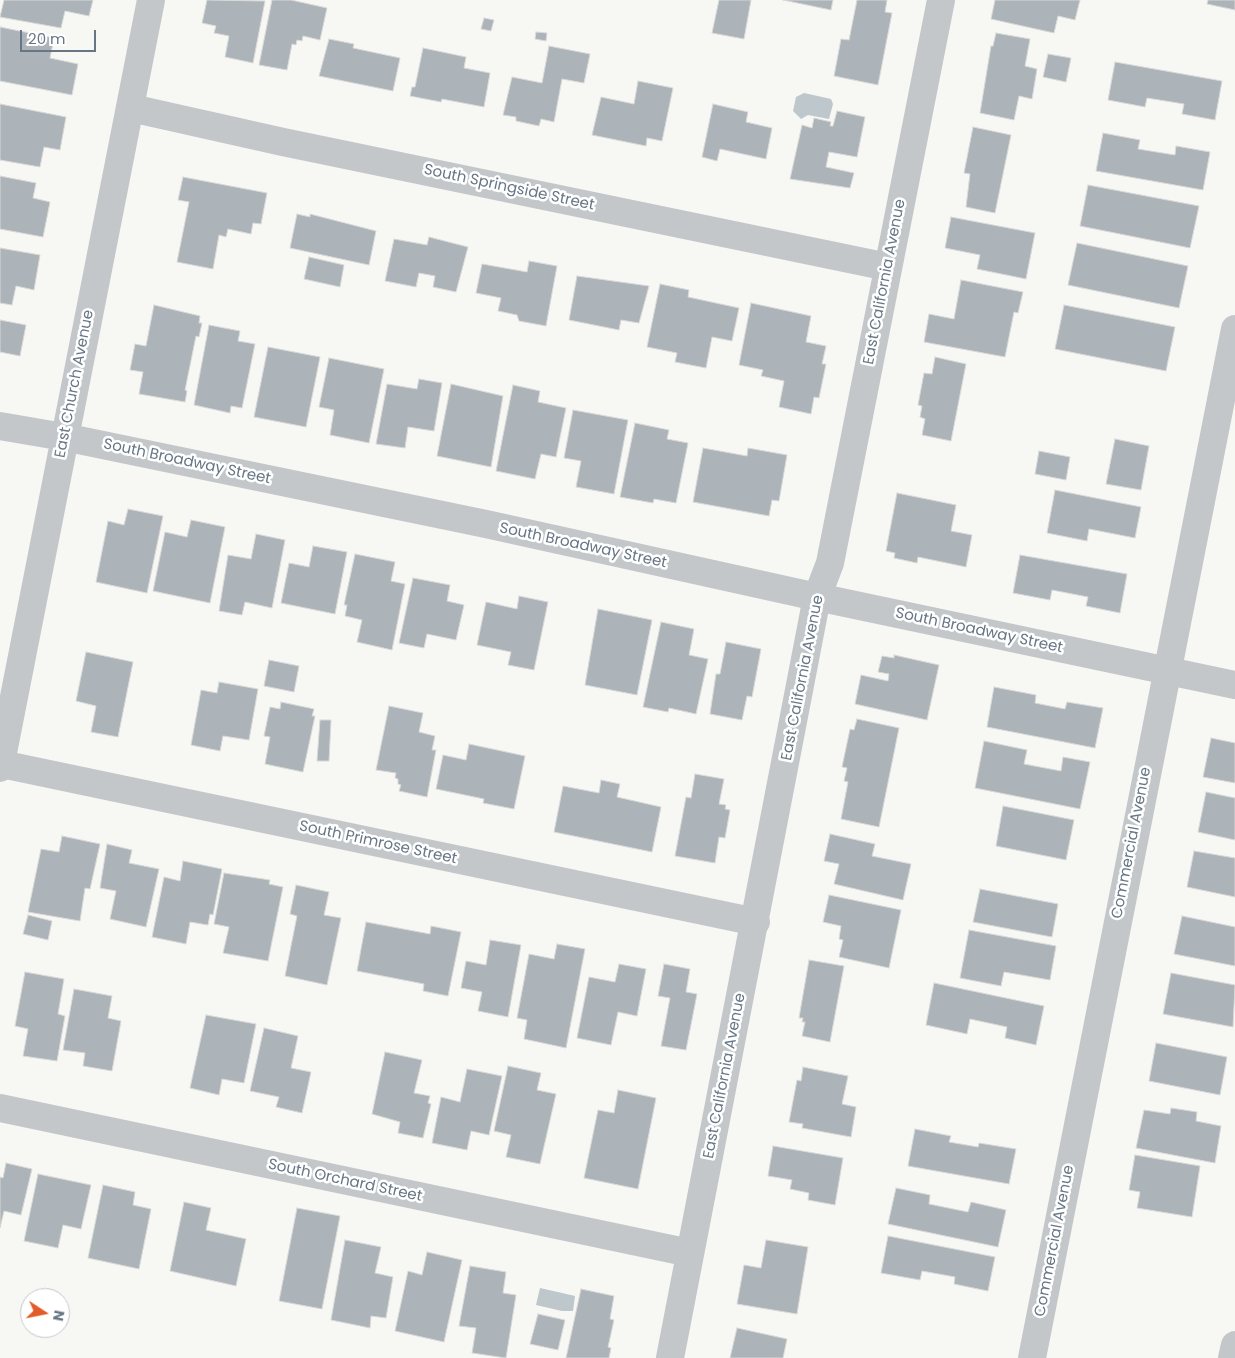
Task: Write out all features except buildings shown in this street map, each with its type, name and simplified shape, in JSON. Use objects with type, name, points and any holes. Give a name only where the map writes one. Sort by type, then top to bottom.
[{"type":"street","name":"East Church Avenue","points":[[0,766],[151,0]]},
{"type":"street","name":"East California Avenue","points":[[670,1358],[756,922],[817,597],[830,563],[941,0]]},
{"type":"street","name":"South Springside Street","points":[[131,108],[293,144],[888,267]]},
{"type":"street","name":"Commercial Avenue","points":[[1032,1358],[1235,328]]},
{"type":"street","name":"South Broadway Street","points":[[0,426],[64,437],[476,522],[817,597],[1235,684]]},
{"type":"street","name":"South Primrose Street","points":[[0,766],[756,922]]},
{"type":"street","name":"South Orchard Street","points":[[0,1108],[690,1253]]},
{"type":"street","points":[[1232,1358],[1235,1345]]},
{"type":"shaded area","points":[[804,93],[831,99],[833,104],[829,119],[808,115],[801,119],[793,111],[796,97]]},
{"type":"shaded area","points":[[540,1288],[575,1296],[573,1311],[562,1311],[536,1305]]}]
